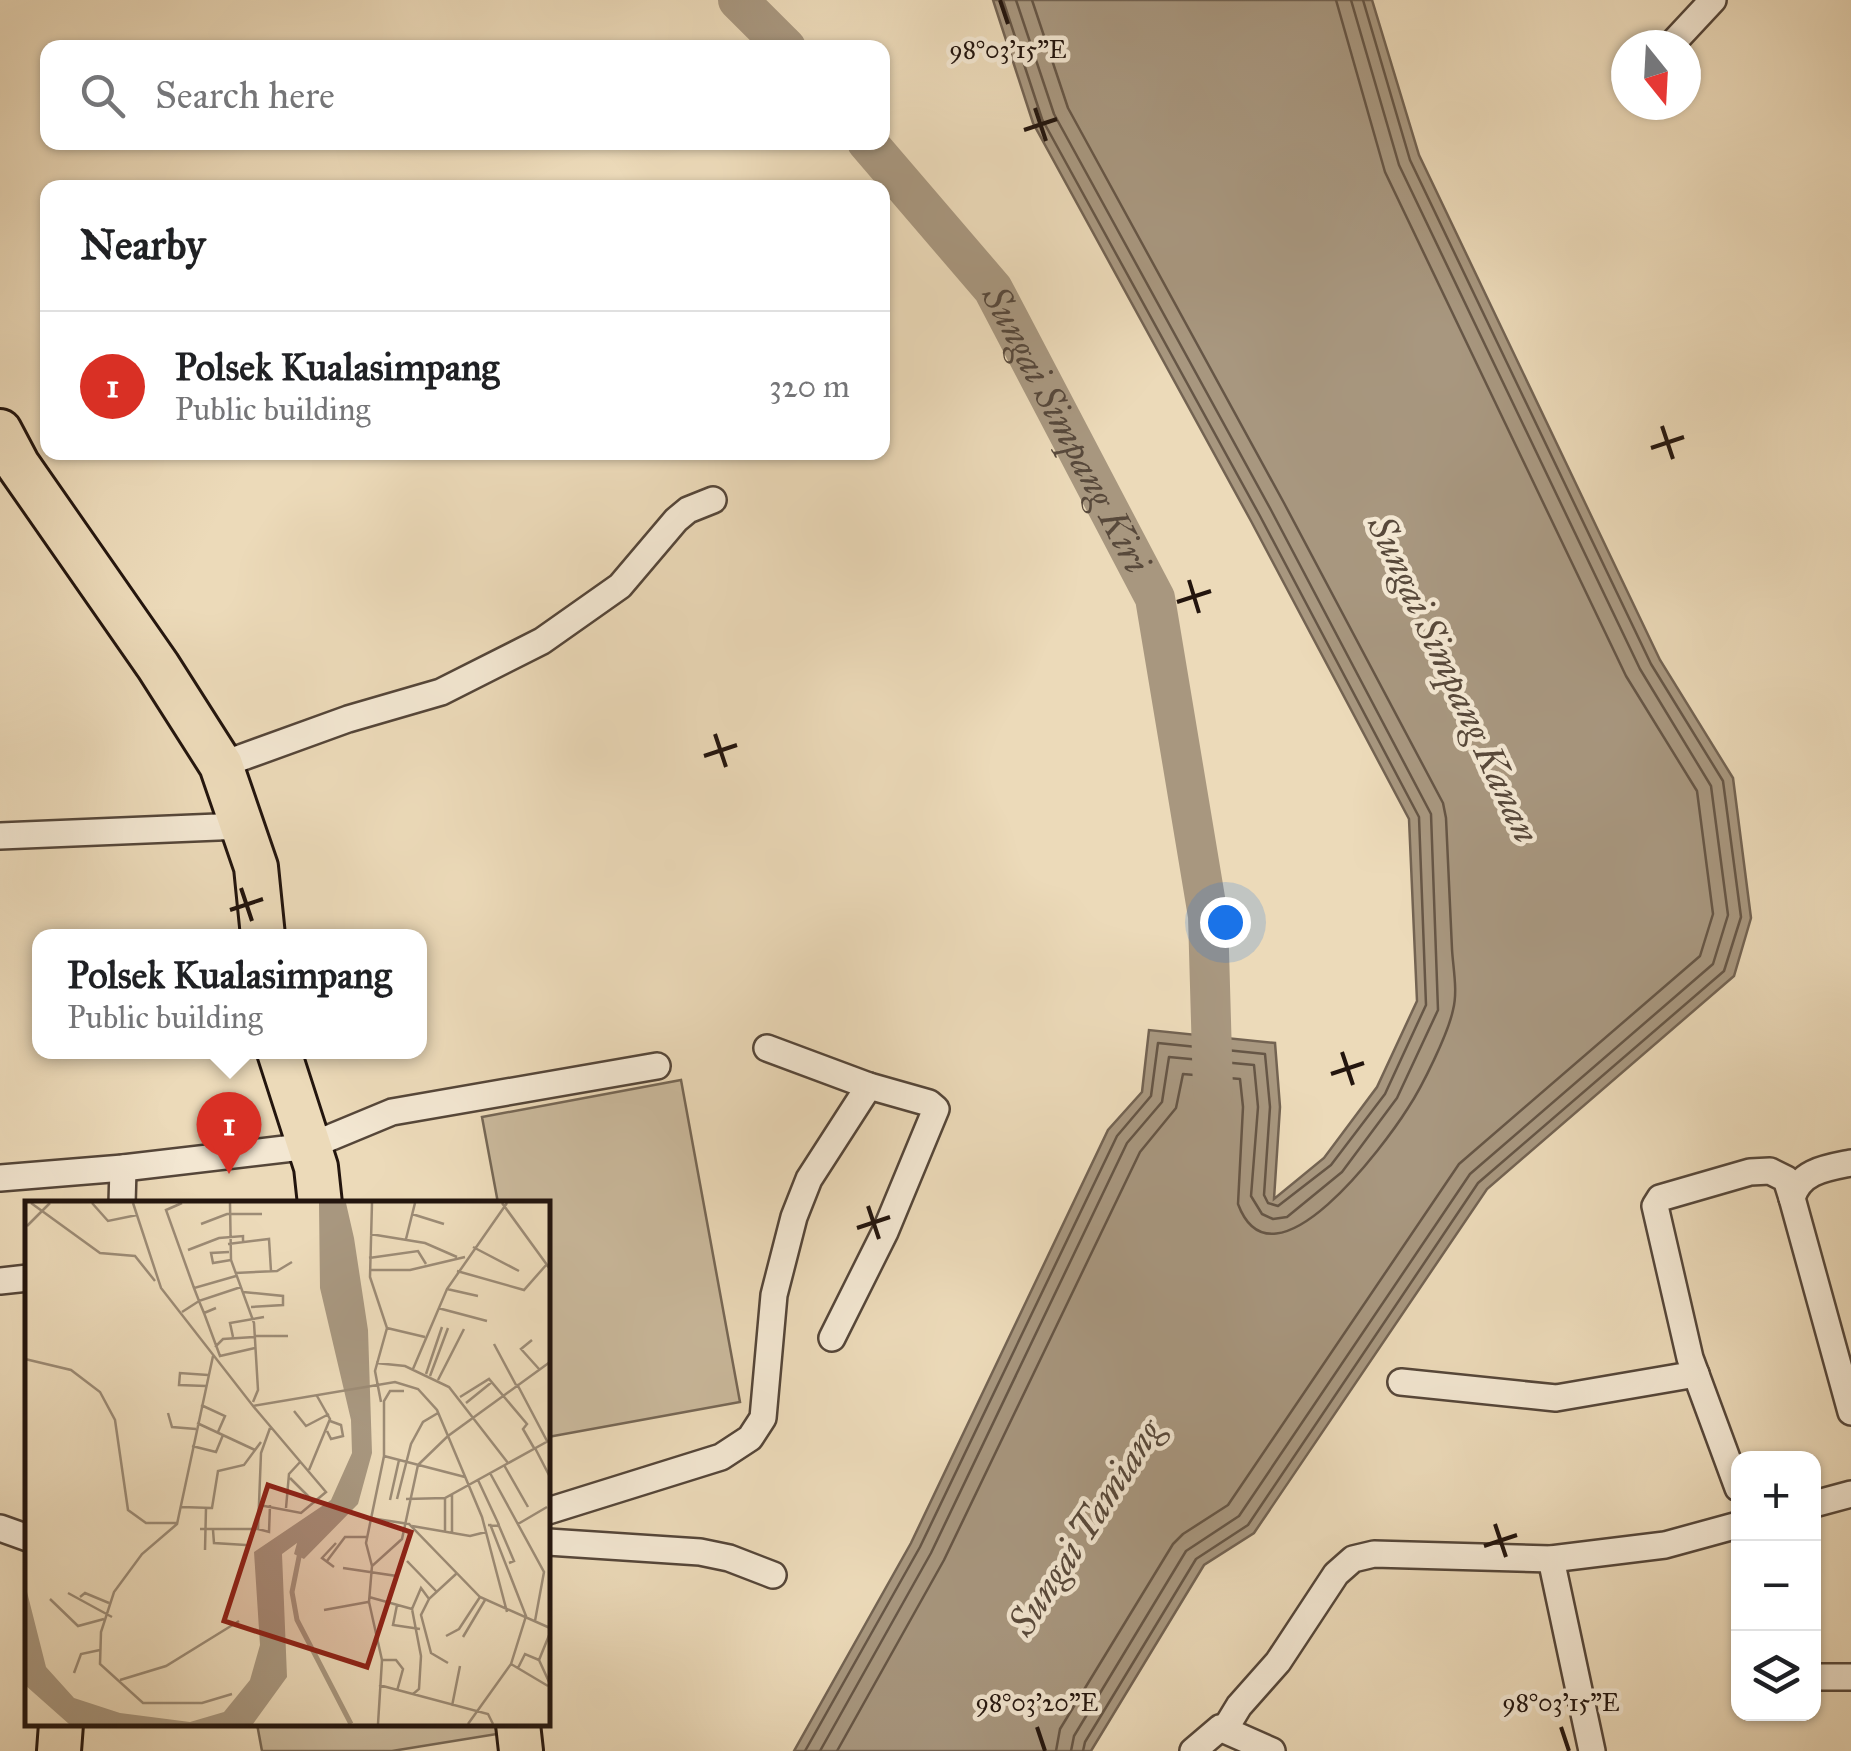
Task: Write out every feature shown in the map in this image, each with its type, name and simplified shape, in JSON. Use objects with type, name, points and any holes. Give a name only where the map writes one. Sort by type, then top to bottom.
[{"type":"highway","points":[[0,431],[18,466],[158,666],[221,765],[256,867],[262,929]]},
{"type":"highway","points":[[281,1059],[310,1146],[322,1201]]},
{"type":"highway","points":[[59,1751],[61,1726]]},
{"type":"highway","points":[[518,1726],[521,1751]]},
{"type":"street","points":[[1685,30],[1714,0]]},
{"type":"street","points":[[221,765],[348,719],[441,692],[542,641],[620,586],[688,510],[713,500]]},
{"type":"street","points":[[0,836],[242,826]]},
{"type":"street","points":[[767,1048],[936,1108],[936,1117],[885,1232],[832,1338]]},
{"type":"street","points":[[0,1178],[310,1146],[392,1112],[657,1066]]},
{"type":"street","points":[[550,1510],[722,1457],[750,1438],[763,1418],[774,1295],[794,1216],[810,1179],[869,1086]]},
{"type":"street","points":[[1792,1198],[1795,1188],[1810,1174],[1851,1164]]},
{"type":"street","points":[[122,1201],[123,1168]]},
{"type":"street","points":[[1731,1469],[1696,1374],[1667,1267],[1656,1202],[1762,1170],[1786,1179],[1851,1412]]},
{"type":"street","points":[[0,1282],[25,1278]]},
{"type":"street","points":[[1401,1382],[1556,1398],[1696,1374]]},
{"type":"street","points":[[1821,1502],[1851,1494]]},
{"type":"street","points":[[1225,1729],[1278,1662],[1336,1574],[1354,1559],[1374,1554],[1551,1559],[1665,1545],[1731,1526]]},
{"type":"street","points":[[0,1528],[25,1537]]},
{"type":"street","points":[[550,1542],[700,1552],[772,1575]]},
{"type":"street","points":[[1551,1559],[1592,1751]]},
{"type":"street","points":[[1821,1677],[1851,1677]]},
{"type":"street","points":[[1193,1751],[1214,1730],[1225,1729],[1272,1751]]},
{"type":"shaded area","points":[[681,1080],[740,1402],[550,1437],[550,1201],[498,1201],[482,1117]]},
{"type":"shaded area","points":[[257,1726],[495,1726],[497,1734],[392,1751],[262,1751]]},
{"type":"water","points":[[993,0],[1372,0],[1419,155],[1660,660],[1733,778],[1751,918],[1734,976],[1487,1189],[1254,1533],[1204,1565],[1091,1751],[794,1751],[911,1543],[1108,1130],[1142,1092],[1149,1030],[1275,1043],[1280,1107],[1274,1199],[1324,1158],[1377,1087],[1417,1001],[1409,819],[1033,123]]},
{"type":"waterway","name":"Sungai Simpang Kiri","points":[[738,0],[778,40]]},
{"type":"waterway","name":"Sungai Simpang Kiri","points":[[874,150],[993,289],[1155,598],[1208,916],[1213,1091]]},
{"type":"place","name":"Polsek Kualasimpang","points":[[229,1174]]},
{"type":"water label","name":"Sungai Simpang Kanan","points":[[1454,679]]},
{"type":"water label","name":"Sungai Tamiang","points":[[1085,1527]]}]
